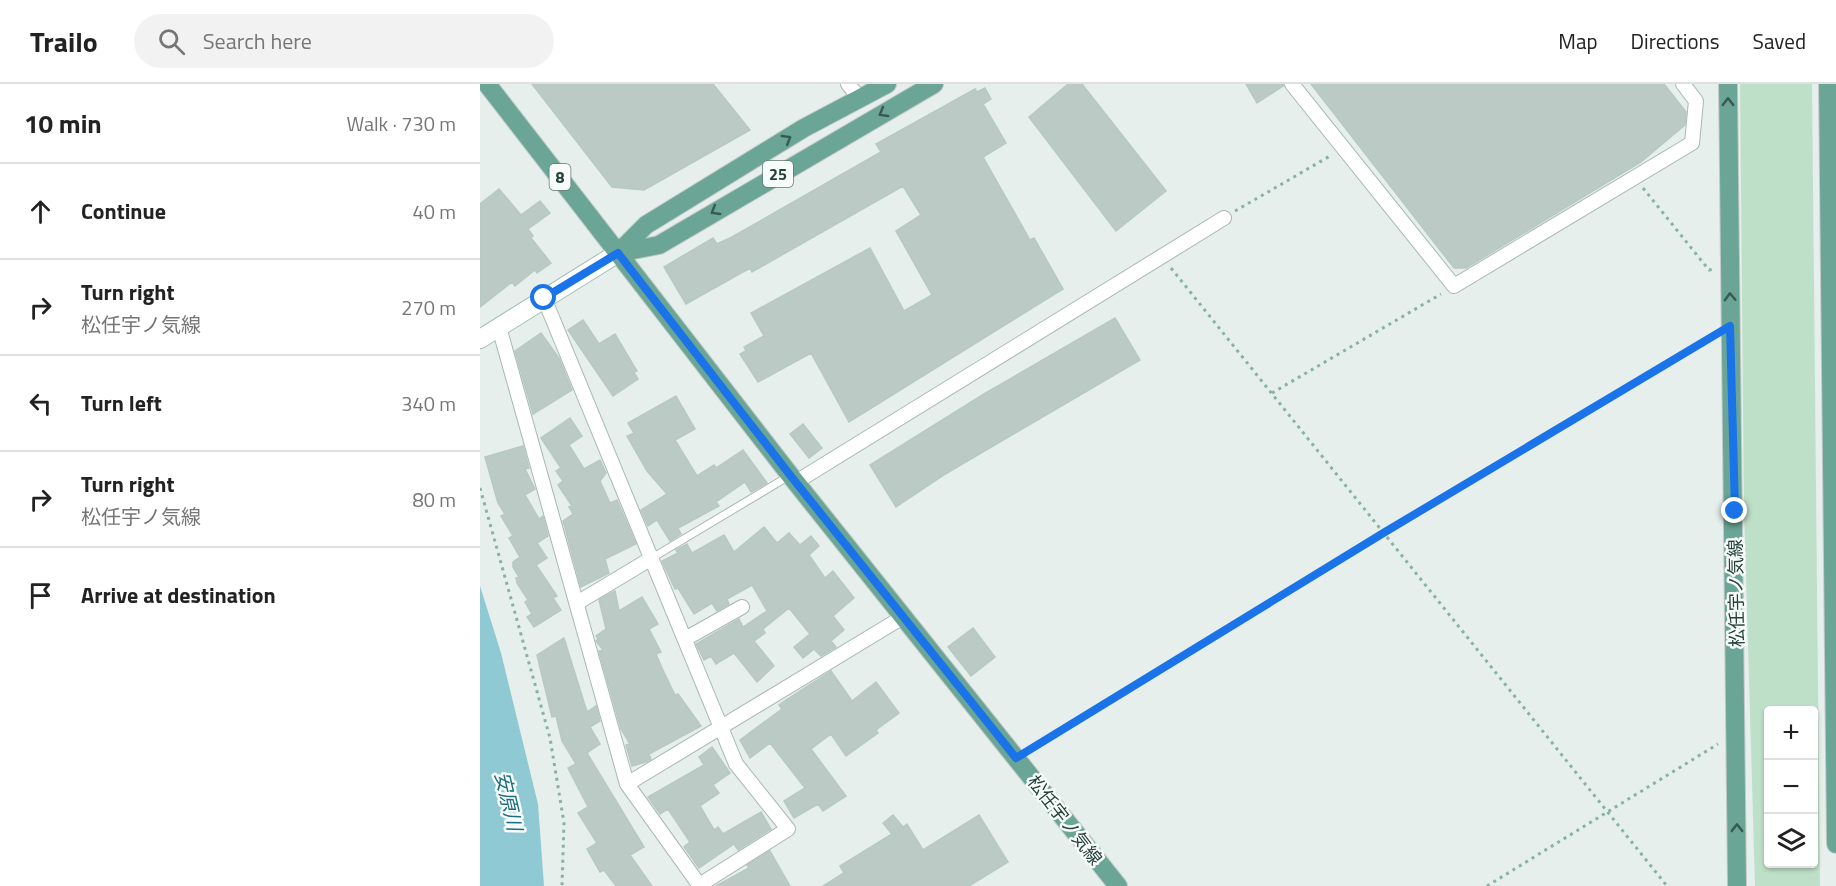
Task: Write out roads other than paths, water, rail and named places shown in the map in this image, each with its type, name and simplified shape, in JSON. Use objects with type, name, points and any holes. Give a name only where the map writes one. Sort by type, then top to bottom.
[{"type":"main road","name":"松任宇ノ気線","points":[[488,84],[793,479],[1118,886]]},
{"type":"main road","name":"25","points":[[618,253],[646,225],[804,128],[887,84]]},
{"type":"main road","name":"25","points":[[618,253],[659,245],[934,84]]},
{"type":"main road","name":"松任宇ノ気線","points":[[1728,84],[1737,886]]},
{"type":"main road","points":[[1828,84],[1836,844]]},
{"type":"street","points":[[848,84],[860,99]]},
{"type":"street","points":[[1292,84],[1345,147],[1454,286],[1692,143],[1696,101],[1683,84]]},
{"type":"street","points":[[793,479],[1224,218]]},
{"type":"street","points":[[480,339],[618,253]]},
{"type":"street","points":[[499,327],[627,784],[699,886],[788,829],[736,764],[544,298]]},
{"type":"street","points":[[577,603],[652,558]]},
{"type":"street","points":[[685,639],[742,607]]},
{"type":"street","points":[[627,784],[903,616]]},
{"type":"lane","points":[[652,558],[793,479]]},
{"type":"water","name":"安原川","points":[[480,586],[501,653],[538,804],[544,886],[480,886]]}]
